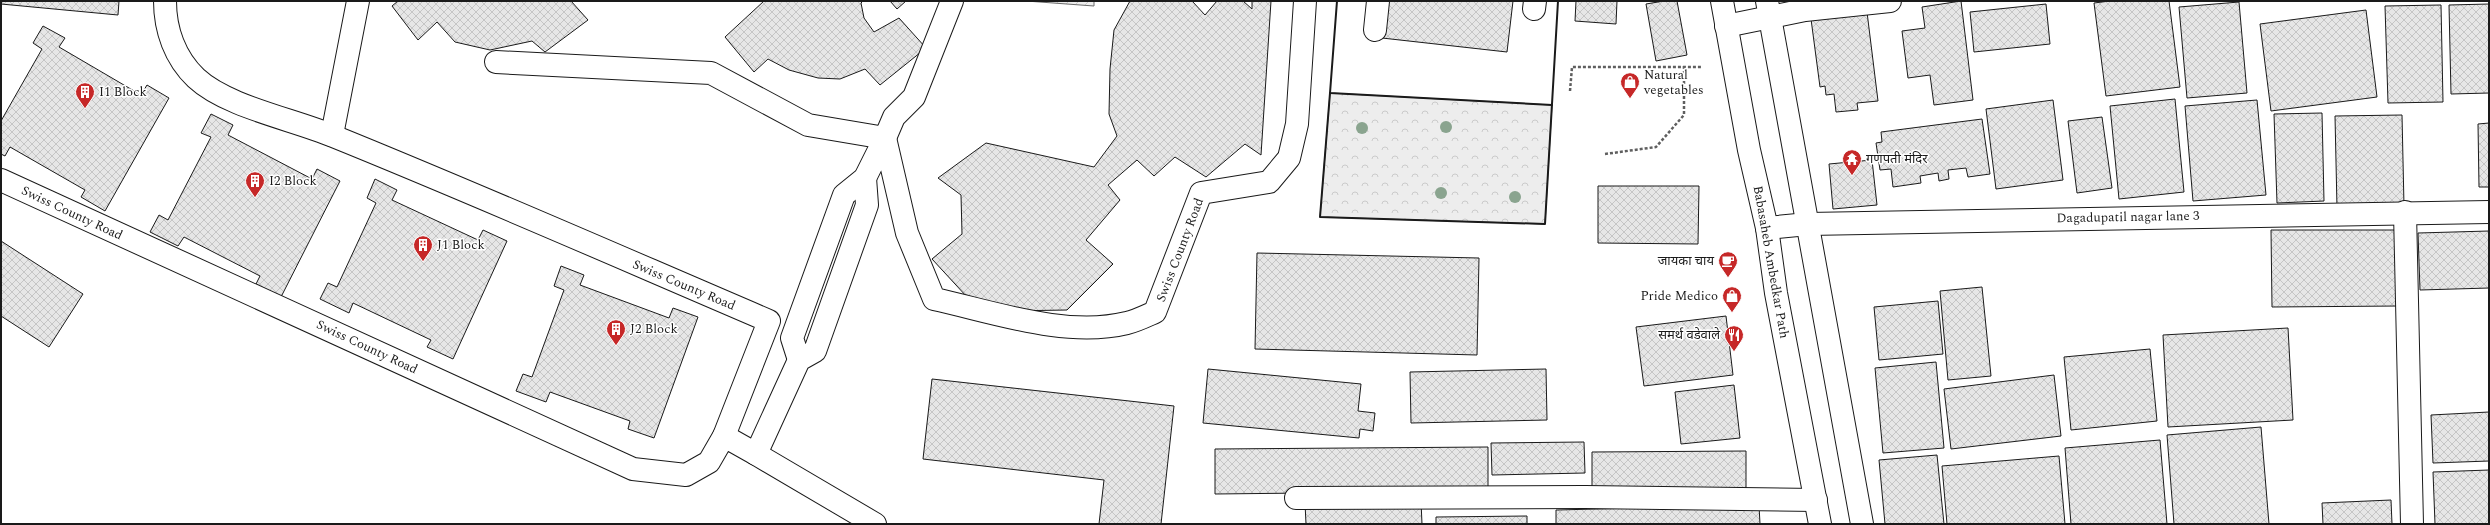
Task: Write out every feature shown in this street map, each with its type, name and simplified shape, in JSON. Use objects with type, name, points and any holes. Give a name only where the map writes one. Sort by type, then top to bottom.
[{"type":"street","name":"Swiss County Road","points":[[1,180],[633,469],[686,475],[709,462],[724,436],[769,321],[332,135],[230,99],[197,78],[175,52],[165,15],[165,1]]},
{"type":"street","points":[[332,135],[358,1]]},
{"type":"street","points":[[756,454],[799,360],[815,351],[867,205],[866,178],[894,117],[914,97],[952,1]]},
{"type":"street","name":"Swiss County Road","points":[[885,138],[907,233],[934,299],[1057,327],[1092,327],[1127,323],[1155,312],[1201,193],[1269,182],[1289,158],[1297,124],[1305,1]]},
{"type":"street","points":[[1375,30],[1378,1]]},
{"type":"street","name":"Babasaheb Ambedkar Path","points":[[1722,1],[1732,67],[1767,228],[1776,293],[1820,524]]},
{"type":"street","points":[[1726,26],[1768,9],[1805,10],[1890,1]]},
{"type":"street","points":[[1768,9],[1862,524]]},
{"type":"street","points":[[496,62],[711,73],[808,125],[885,138]]},
{"type":"street","points":[[2405,212],[2412,524]]},
{"type":"street","name":"Dagadupatil nagar lane 3","points":[[1767,228],[1808,224],[2405,212],[2489,212]]},
{"type":"street","points":[[724,436],[875,524]]},
{"type":"street","points":[[1296,498],[1585,497],[1816,500]]},
{"type":"path","points":[[1605,154],[1656,147],[1684,115],[1684,66]]},
{"type":"path","points":[[1570,91],[1572,67],[1732,67]]},
{"type":"green space","points":[[1026,1],[1094,1],[1094,6]]},
{"type":"green space","points":[[1330,93],[1552,105],[1545,224],[1320,217]]},
{"type":"building","points":[[1,1],[119,1],[118,15],[1,4]]},
{"type":"building","points":[[398,1],[571,1],[588,20],[545,52],[532,41],[490,50],[455,42],[437,22],[418,40],[392,6]]},
{"type":"building","points":[[764,1],[863,1],[861,3],[864,18],[874,32],[899,18],[926,48],[880,85],[865,69],[840,79],[818,78],[789,70],[768,59],[754,72],[725,37]]},
{"type":"building","points":[[890,1],[906,1],[897,9]]},
{"type":"building","points":[[1130,1],[1192,1],[1205,15],[1217,1],[1243,1],[1252,9],[1252,1],[1271,1],[1261,155],[1245,144],[1206,177],[1175,157],[1154,176],[1137,160],[1108,185],[1120,200],[1086,240],[1113,264],[1067,310],[1007,311],[967,297],[932,259],[962,234],[961,195],[938,178],[986,143],[1094,167],[1117,136],[1109,114],[1110,69],[1114,30]]},
{"type":"building","points":[[1386,1],[1513,1],[1507,52],[1382,38]]},
{"type":"building","points":[[1576,1],[1617,1],[1616,24],[1575,21]]},
{"type":"building","points":[[1664,1],[1677,1],[1687,55],[1656,61],[1646,4]]},
{"type":"building","points":[[1961,1],[1973,100],[1934,105],[1930,75],[1908,78],[1902,31],[1925,28],[1922,7]]},
{"type":"building","points":[[2110,1],[2169,1],[2180,87],[2106,96],[2094,3]]},
{"type":"building","points":[[2239,2],[2247,93],[2187,98],[2179,7]]},
{"type":"building","points":[[2046,4],[2050,44],[1974,52],[1970,12]]},
{"type":"building","points":[[2489,4],[2489,93],[2451,94],[2449,5]]},
{"type":"building","points":[[2441,5],[2443,102],[2388,103],[2385,6]]},
{"type":"building","points":[[2366,10],[2377,97],[2271,111],[2260,24]]},
{"type":"building","points":[[1867,12],[1878,101],[1857,103],[1858,110],[1836,112],[1834,94],[1826,95],[1825,86],[1820,87],[1811,19]]},
{"type":"building","name":"I1 Block","points":[[43,26],[65,38],[59,47],[141,95],[147,85],[169,98],[105,211],[81,197],[85,190],[10,147],[5,156],[1,154],[1,121],[42,49],[33,43]]},
{"type":"building","points":[[2175,99],[2184,192],[2119,199],[2110,106]]},
{"type":"building","points":[[2053,100],[2063,180],[1996,189],[1986,109]]},
{"type":"building","points":[[2257,100],[2266,195],[2193,201],[2185,106]]},
{"type":"building","points":[[2322,113],[2324,201],[2277,203],[2274,114]]},
{"type":"building","name":"I2 Block","points":[[211,114],[233,125],[228,135],[312,179],[317,169],[340,181],[281,297],[256,284],[260,276],[184,237],[178,246],[150,232],[159,215],[168,220],[211,137],[201,133]]},
{"type":"building","points":[[2402,115],[2404,206],[2337,208],[2335,116]]},
{"type":"building","points":[[2102,117],[2112,188],[2077,193],[2068,121]]},
{"type":"building","points":[[1982,119],[1990,174],[1968,177],[1966,168],[1948,170],[1949,179],[1939,181],[1938,173],[1920,176],[1921,183],[1893,187],[1891,169],[1880,170],[1876,143],[1882,142],[1881,132]]},
{"type":"building","points":[[2489,123],[2489,187],[2479,187],[2478,124]]},
{"type":"building","name":"गणपती मंदिर","points":[[1872,160],[1877,205],[1833,209],[1829,164]]},
{"type":"building","name":"J1 Block","points":[[375,179],[397,190],[392,200],[478,240],[483,230],[507,241],[453,359],[427,347],[431,340],[353,303],[349,313],[320,299],[328,283],[337,287],[376,203],[367,198]]},
{"type":"building","points":[[1598,186],[1699,186],[1698,244],[1598,243]]},
{"type":"building","points":[[2271,230],[2399,230],[2399,306],[2272,307]]},
{"type":"building","points":[[2489,231],[2489,288],[2420,290],[2418,233]]},
{"type":"building","points":[[1,241],[83,294],[49,347],[1,316]]},
{"type":"building","points":[[1257,253],[1479,258],[1477,355],[1255,349]]},
{"type":"building","name":"J2 Block","points":[[561,266],[584,275],[580,285],[669,318],[673,308],[698,317],[654,438],[628,429],[630,421],[550,392],[546,402],[516,391],[523,374],[532,377],[564,290],[554,286]]},
{"type":"building","points":[[1982,287],[1991,376],[1948,380],[1940,291]]},
{"type":"building","points":[[1938,301],[1943,354],[1879,360],[1874,307]]},
{"type":"building","points":[[1726,316],[1733,375],[1644,386],[1636,327]]},
{"type":"building","points":[[2288,328],[2293,420],[2168,427],[2163,335]]},
{"type":"building","points":[[2150,349],[2157,421],[2071,430],[2064,357]]},
{"type":"building","points":[[1936,362],[1944,448],[1883,453],[1875,368]]},
{"type":"building","points":[[1208,369],[1361,384],[1358,411],[1375,413],[1373,431],[1360,429],[1359,438],[1203,423]]},
{"type":"building","points":[[1546,369],[1547,420],[1411,423],[1410,372]]},
{"type":"building","points":[[2054,375],[2061,436],[1951,449],[1944,389]]},
{"type":"building","points":[[932,379],[1174,406],[1161,524],[1099,524],[1104,480],[923,459]]},
{"type":"building","points":[[1734,385],[1740,438],[1681,444],[1675,392]]},
{"type":"building","points":[[2489,412],[2489,461],[2433,463],[2431,415]]},
{"type":"building","points":[[2261,427],[2269,524],[2174,524],[2167,435]]},
{"type":"building","points":[[2160,440],[2167,524],[2071,524],[2065,448]]},
{"type":"building","points":[[1584,442],[1585,473],[1492,475],[1491,443]]},
{"type":"building","points":[[1488,447],[1488,491],[1215,494],[1215,449]]},
{"type":"building","points":[[1746,451],[1746,491],[1592,493],[1592,452]]},
{"type":"building","points":[[1937,455],[1944,524],[1885,524],[1879,460]]},
{"type":"building","points":[[2059,456],[2065,524],[1947,524],[1942,466]]},
{"type":"building","points":[[2489,470],[2489,524],[2435,524],[2433,472]]},
{"type":"building","points":[[2391,500],[2392,524],[2323,524],[2322,503]]},
{"type":"building","points":[[1421,501],[1422,524],[1306,524],[1305,503]]},
{"type":"building","points":[[1759,505],[1760,524],[1556,524],[1556,510]]},
{"type":"building","points":[[1527,516],[1527,524],[1436,524],[1436,517]]},
{"type":"wall","points":[[1337,1],[1330,93],[1552,105]]},
{"type":"wall","points":[[1330,93],[1320,217],[1545,224],[1558,1]]},
{"type":"place","name":"Natural vegetables","points":[[1630,99]]},
{"type":"place","name":"I1 Block","points":[[85,109]]},
{"type":"place","name":"गणपती मंदिर","points":[[1852,176]]},
{"type":"place","name":"I2 Block","points":[[255,198]]},
{"type":"place","name":"J1 Block","points":[[423,262]]},
{"type":"place","name":"जायका चाय","points":[[1728,278]]},
{"type":"place","name":"Pride Medico","points":[[1732,313]]},
{"type":"place","name":"J2 Block","points":[[616,346]]},
{"type":"place","name":"समर्थ वडेवाले","points":[[1734,352]]}]
